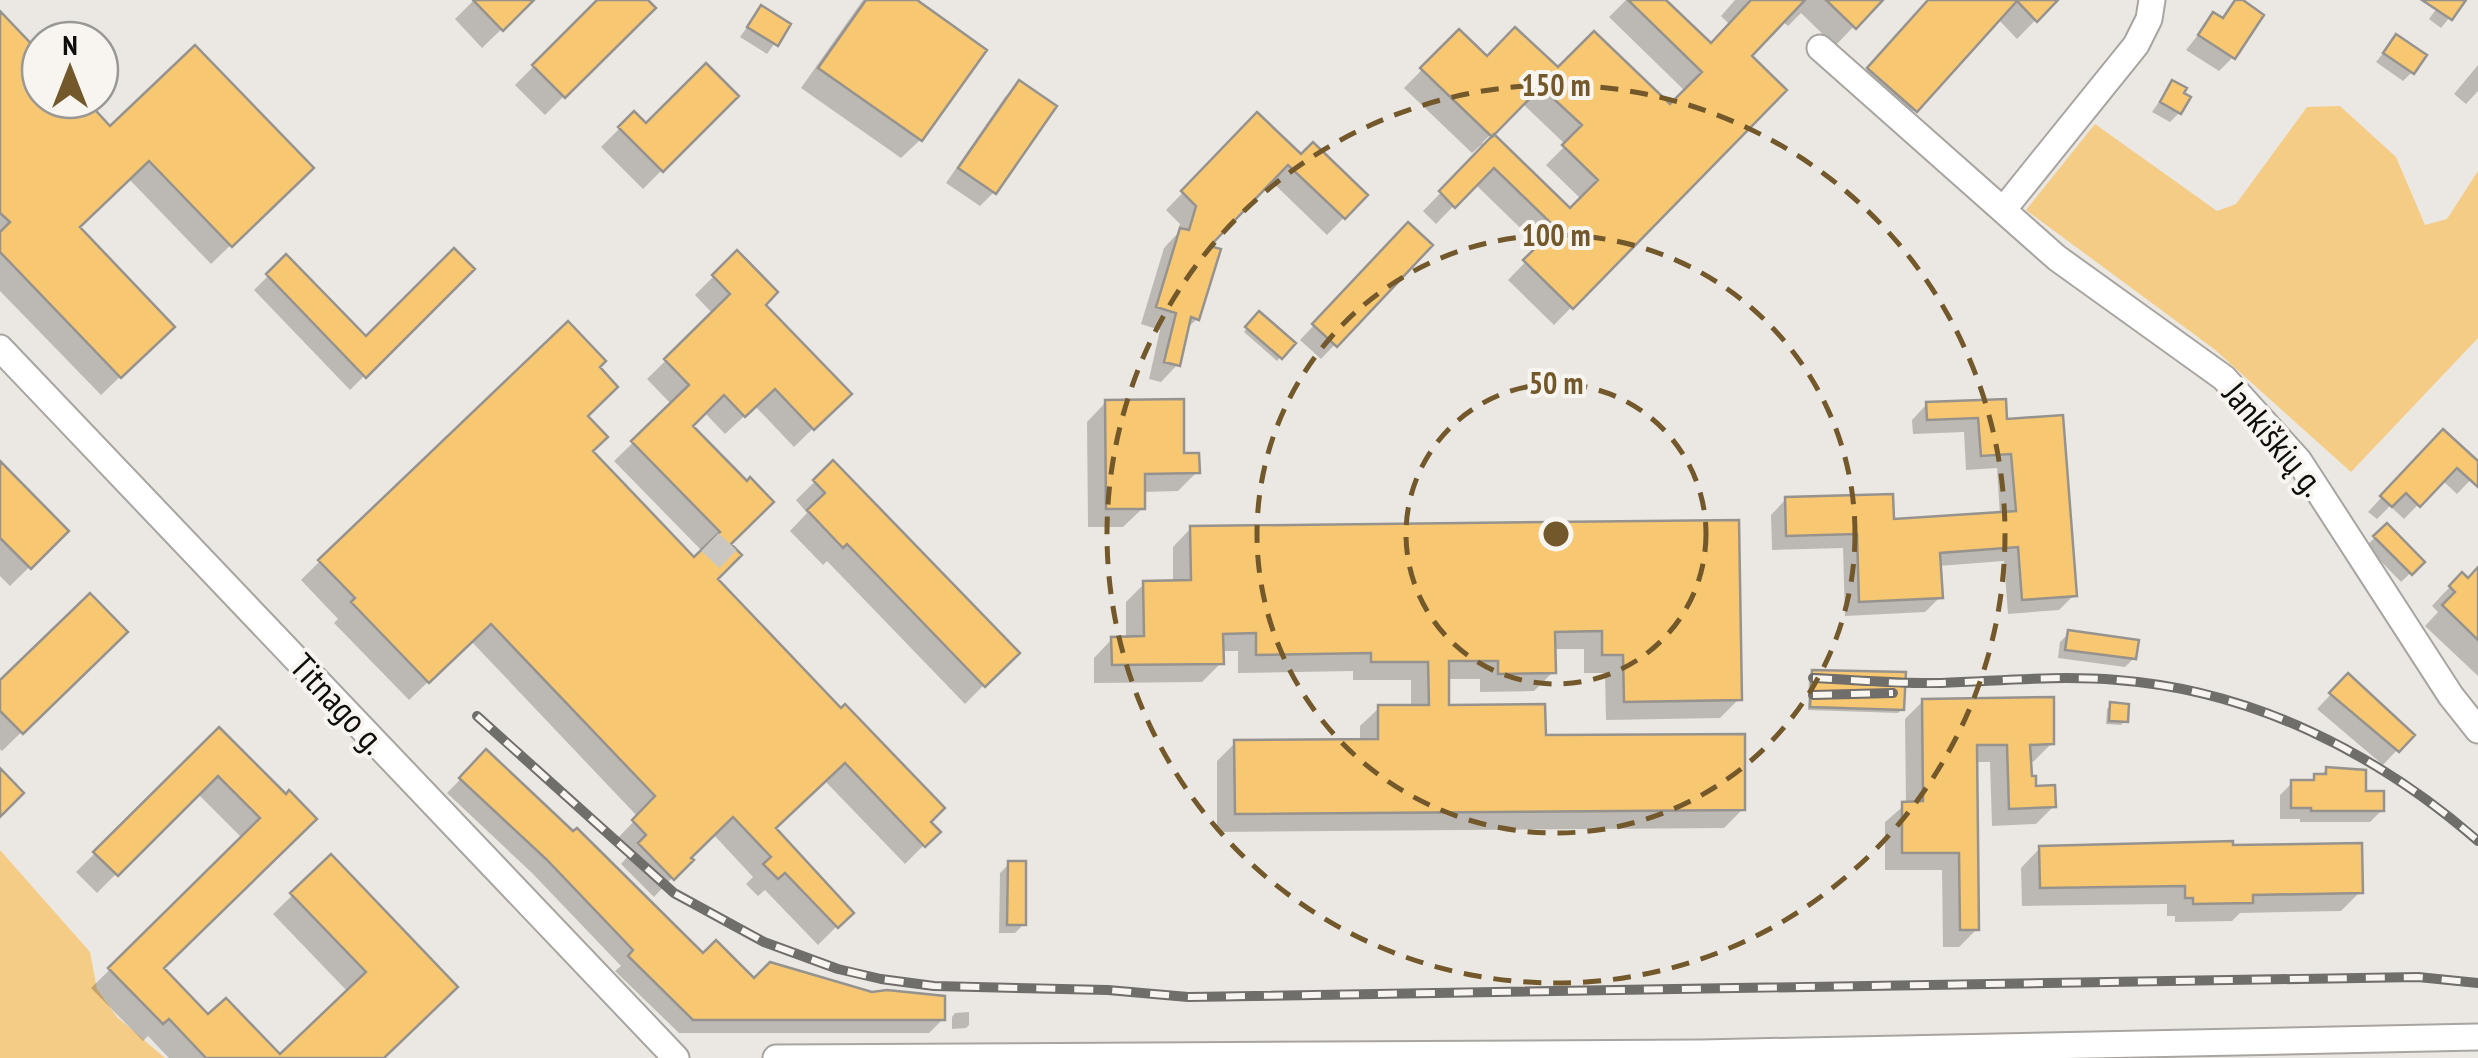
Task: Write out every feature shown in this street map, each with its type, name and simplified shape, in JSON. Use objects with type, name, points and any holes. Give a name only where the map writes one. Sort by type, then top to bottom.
[{"type":"street","points":[[2003,210],[2136,45],[2152,0]]},
{"type":"street","name":"Jankiškių g.","points":[[1820,48],[2057,258],[2224,378],[2299,460],[2450,696],[2478,730]]},
{"type":"street","name":"Titnago g.","points":[[0,348],[676,1058]]},
{"type":"street","points":[[776,1058],[1700,1053],[2478,1036]]},
{"type":"shaded area","points":[[2340,106],[2396,157],[2425,225],[2447,219],[2478,171],[2478,338],[2351,472],[2214,349],[2026,210],[2095,124],[2217,211],[2236,204],[2307,107]]},
{"type":"shaded area","points":[[0,850],[90,952],[97,989],[117,1017],[165,1058],[0,1058]]},
{"type":"building","points":[[473,0],[534,0],[503,31]]},
{"type":"building","points":[[597,0],[648,0],[656,8],[565,98],[532,65]]},
{"type":"building","points":[[866,0],[917,0],[987,50],[922,141],[818,68]]},
{"type":"building","points":[[1628,0],[1666,0],[1711,43],[1751,0],[1805,0],[1752,56],[1787,90],[1573,309],[1523,260],[1556,228],[1494,168],[1455,208],[1439,191],[1492,137],[1420,68],[1459,29],[1487,56],[1515,27],[1558,67],[1594,31],[1670,104],[1702,72]],"holes":[[[1541,87],[1582,125],[1562,145],[1598,180],[1570,208],[1494,134]]]},
{"type":"building","points":[[1826,0],[1883,0],[1856,29]]},
{"type":"building","points":[[1928,0],[2058,0],[2037,22],[2017,1],[1917,112],[1867,68]]},
{"type":"building","points":[[2235,0],[2243,0],[2264,15],[2235,59],[2198,35],[2213,12],[2223,18]]},
{"type":"building","points":[[2422,0],[2466,0],[2452,20]]},
{"type":"building","points":[[761,5],[791,24],[778,46],[747,27]]},
{"type":"building","points":[[0,11],[20,32],[20,120],[104,120],[110,126],[195,45],[314,168],[232,247],[149,161],[80,227],[175,327],[121,378],[0,252],[0,232],[10,222],[0,213]]},
{"type":"building","points":[[2396,34],[2427,55],[2414,74],[2383,53]]},
{"type":"building","points":[[706,63],[739,96],[663,172],[618,127],[634,111],[646,123]]},
{"type":"building","points":[[1019,80],[1057,106],[996,194],[958,168]]},
{"type":"building","points":[[2172,80],[2187,88],[2184,93],[2191,97],[2181,114],[2160,102]]},
{"type":"building","points":[[1257,112],[1301,154],[1313,142],[1368,195],[1345,219],[1288,165],[1210,246],[1221,249],[1199,320],[1191,317],[1180,366],[1164,362],[1176,313],[1156,307],[1180,228],[1189,230],[1196,206],[1181,191]]},
{"type":"building","points":[[1408,222],[1433,245],[1337,347],[1312,324]]},
{"type":"building","points":[[454,248],[475,269],[366,378],[266,274],[286,254],[366,336]]},
{"type":"building","points":[[737,250],[778,292],[766,305],[852,394],[814,430],[775,389],[745,417],[724,395],[693,426],[747,481],[750,477],[774,502],[731,544],[742,555],[718,579],[841,708],[845,704],[945,808],[931,822],[941,832],[925,847],[845,763],[776,828],[854,913],[838,928],[785,873],[778,879],[763,864],[771,857],[733,817],[674,880],[638,843],[646,835],[632,820],[655,796],[491,624],[429,683],[351,602],[355,598],[318,560],[568,321],[606,361],[600,367],[618,387],[588,416],[608,437],[593,451],[694,557],[720,532],[631,441],[689,385],[664,359],[730,294],[712,275]]},
{"type":"building","points":[[1259,311],[1296,343],[1282,359],[1245,327]]},
{"type":"building","points":[[1184,399],[1184,453],[1199,453],[1200,473],[1145,474],[1145,509],[1106,509],[1105,400]]},
{"type":"building","points":[[2006,399],[2007,419],[2063,415],[2077,596],[2022,600],[2018,547],[1940,553],[1943,598],[1859,602],[1857,534],[1786,536],[1785,497],[1893,494],[1894,519],[2016,511],[2011,454],[1981,456],[1978,418],[1927,420],[1926,402]]},
{"type":"building","points":[[2443,429],[2478,461],[2478,487],[2457,468],[2420,507],[2406,493],[2392,507],[2380,496]]},
{"type":"building","points":[[833,460],[1020,653],[985,687],[847,544],[843,548],[807,510],[825,493],[813,480]]},
{"type":"building","points":[[0,461],[69,531],[31,569],[0,538]]},
{"type":"building","points":[[1739,520],[1742,700],[1624,702],[1623,655],[1602,655],[1602,631],[1555,632],[1556,673],[1498,674],[1498,661],[1449,661],[1449,705],[1545,704],[1546,735],[1745,734],[1745,810],[1235,814],[1234,740],[1378,739],[1378,705],[1429,705],[1428,662],[1371,662],[1371,653],[1256,655],[1256,633],[1223,634],[1224,664],[1112,665],[1111,637],[1144,636],[1143,581],[1191,580],[1190,526]]},
{"type":"building","points":[[2387,523],[2425,562],[2412,575],[2373,536]]},
{"type":"building","points":[[2478,567],[2478,640],[2442,605],[2455,592],[2449,586],[2462,572],[2468,578]]},
{"type":"building","points":[[90,593],[128,632],[23,734],[0,711],[0,680]]},
{"type":"building","points":[[2068,630],[2139,640],[2136,659],[2065,650]]},
{"type":"building","points":[[1812,670],[1906,672],[1904,710],[1810,707]]},
{"type":"building","points":[[2348,673],[2415,735],[2399,752],[2329,693]]},
{"type":"building","points":[[2054,697],[2054,744],[2030,745],[2036,786],[2055,785],[2056,807],[2009,809],[2007,745],[1977,745],[1979,930],[1960,930],[1959,853],[1902,853],[1902,802],[1923,801],[1922,699]]},
{"type":"building","points":[[2110,702],[2129,704],[2128,722],[2109,721]]},
{"type":"building","points":[[219,727],[317,819],[164,968],[208,1014],[226,998],[280,1054],[366,972],[290,893],[331,854],[458,987],[384,1058],[206,1058],[169,1019],[163,1024],[108,968],[260,818],[218,776],[118,876],[93,852]]},
{"type":"building","points":[[486,749],[573,831],[577,828],[703,953],[716,940],[754,978],[770,962],[872,992],[945,996],[945,1020],[693,1020],[628,956],[633,950],[546,859],[459,778]]},
{"type":"building","points":[[2326,767],[2366,770],[2366,791],[2384,791],[2384,811],[2291,808],[2291,780],[2314,780],[2314,774],[2326,774]]},
{"type":"building","points":[[0,768],[24,793],[0,817]]},
{"type":"building","points":[[2233,841],[2233,845],[2362,843],[2363,893],[2253,895],[2253,903],[2193,904],[2193,898],[2185,898],[2185,886],[2040,888],[2039,846]]},
{"type":"building","points":[[1008,861],[1026,861],[1026,925],[1007,925]]},
{"type":"tunnel","points":[[710,542],[733,564]]},
{"type":"railway","points":[[1813,678],[1926,683],[2051,678],[2117,680],[2216,697],[2264,712],[2355,754],[2398,780],[2478,841]]},
{"type":"railway","points":[[1813,695],[1893,693]]},
{"type":"railway","points":[[477,716],[674,893],[764,942],[838,969],[881,979],[934,986],[1108,990],[1188,997],[2418,977],[2478,983]]}]
